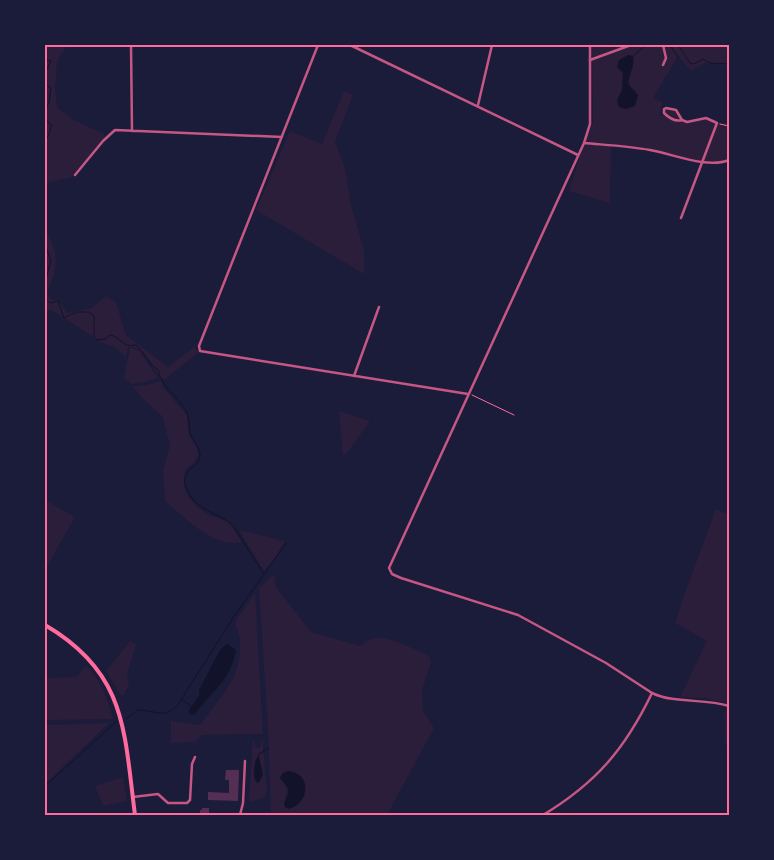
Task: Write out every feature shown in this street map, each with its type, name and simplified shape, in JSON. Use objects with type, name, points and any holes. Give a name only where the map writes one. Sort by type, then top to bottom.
[{"type":"main road","points":[[45,625],[73,644],[94,664],[107,684],[121,717],[135,815]]},
{"type":"street","points":[[131,45],[132,131]]},
{"type":"street","points":[[318,45],[199,346],[200,351],[468,394]]},
{"type":"street","points":[[350,45],[478,105],[578,155]]},
{"type":"street","points":[[359,49],[361,45]]},
{"type":"street","points":[[478,105],[492,45]]},
{"type":"street","points":[[590,45],[590,124],[584,143],[390,562],[390,572],[401,578],[518,615],[588,653],[652,693],[664,698],[702,700],[729,706]]},
{"type":"street","points":[[590,60],[631,45]]},
{"type":"street","points":[[663,45],[666,58],[663,65]]},
{"type":"street","points":[[681,218],[718,123],[706,118],[690,122],[671,119],[664,113],[664,109],[676,110],[682,120]]},
{"type":"street","points":[[75,176],[111,132],[115,130],[282,137]]},
{"type":"street","points":[[584,143],[649,150],[703,162],[717,163],[728,161]]},
{"type":"street","points":[[354,376],[379,307]]},
{"type":"street","points":[[543,815],[584,786],[607,764],[635,726],[652,693]]},
{"type":"street","points":[[133,797],[158,794],[168,804],[187,803],[190,800],[192,764],[195,757]]},
{"type":"street","points":[[240,815],[243,804],[245,761]]},
{"type":"path","points":[[718,123],[729,126]]},
{"type":"path","points":[[468,394],[514,415]]},
{"type":"shaded area","points":[[45,45],[67,45],[57,61],[55,88],[57,107],[72,119],[104,134],[105,137],[72,177],[45,183]]},
{"type":"shaded area","points":[[592,45],[600,45],[600,47],[611,45],[612,49],[622,45],[729,45],[729,66],[705,63],[691,71],[678,56],[653,98],[663,102],[659,116],[664,114],[663,110],[669,108],[679,113],[682,120],[687,122],[702,118],[729,126],[729,160],[703,162],[649,150],[611,146],[610,203],[569,191],[584,143],[593,124]],"holes":[[[633,66],[628,80],[630,86],[636,92],[617,100],[622,90],[623,73]]]},
{"type":"shaded area","points":[[628,55],[633,56],[633,67],[628,84],[638,95],[635,106],[626,109],[619,107],[617,100],[622,90],[623,73],[617,67],[619,60]]},
{"type":"shaded area","points":[[344,91],[353,95],[335,142],[345,168],[351,205],[364,250],[364,274],[256,210],[290,131],[322,144]]},
{"type":"shaded area","points":[[45,230],[53,245],[56,260],[54,275],[47,291],[51,300],[58,300],[67,313],[92,308],[106,296],[116,302],[126,335],[168,367],[194,347],[199,352],[164,380],[160,378],[147,358],[138,349],[128,347],[126,357],[113,346],[102,343],[52,310],[45,310],[45,264],[47,255],[45,252]]},
{"type":"shaded area","points":[[130,347],[139,351],[158,378],[131,384],[124,378]]},
{"type":"shaded area","points":[[161,381],[163,387],[187,415],[189,435],[197,448],[198,454],[195,462],[185,470],[184,486],[187,495],[196,506],[209,515],[229,522],[242,542],[232,543],[212,537],[193,525],[165,500],[163,471],[170,445],[162,416],[132,386],[147,385]]},
{"type":"shaded area","points":[[339,411],[370,421],[347,453],[343,455]]},
{"type":"shaded area","points":[[45,500],[75,517],[45,570]]},
{"type":"shaded area","points":[[716,509],[729,515],[729,703],[705,698],[680,697],[707,641],[675,623]]},
{"type":"shaded area","points":[[239,530],[285,541],[264,571]]},
{"type":"shaded area","points":[[274,574],[276,587],[311,632],[360,646],[373,639],[389,639],[426,654],[430,658],[431,662],[422,691],[423,711],[434,728],[387,815],[271,813],[259,588]],"holes":[[[285,784],[305,786],[304,797],[285,798],[287,794]]]},
{"type":"shaded area","points":[[255,593],[263,734],[202,735],[195,742],[171,743],[171,720],[200,725],[232,680],[237,668],[240,652],[238,631],[235,625],[236,620]]},
{"type":"shaded area","points":[[130,641],[136,645],[127,674],[129,685],[124,695],[121,696],[106,671]]},
{"type":"shaded area","points":[[227,644],[236,650],[225,678],[195,714],[190,715],[189,710],[199,696],[199,690],[220,650]]},
{"type":"shaded area","points":[[86,666],[100,683],[113,719],[45,719],[45,678],[76,677]]},
{"type":"shaded area","points":[[729,707],[729,750],[725,741],[724,713]]},
{"type":"shaded area","points":[[109,723],[45,784],[45,725]]},
{"type":"shaded area","points":[[262,737],[267,792],[265,797],[251,802],[249,801],[253,738],[256,748],[260,748]],"holes":[[[256,759],[262,771],[260,780],[254,776]]]},
{"type":"shaded area","points":[[259,757],[263,775],[257,783],[254,771],[256,759]]},
{"type":"shaded area","points":[[288,771],[296,773],[301,777],[305,788],[301,801],[289,809],[285,807],[284,803],[288,794],[288,788],[280,778],[283,773]]},
{"type":"shaded area","points":[[123,777],[127,801],[103,806],[95,786]]},
{"type":"building","points":[[226,770],[239,770],[238,801],[208,800],[208,792],[229,793],[229,780],[225,780]]},
{"type":"building","points":[[202,808],[209,808],[209,815],[200,815]]},
{"type":"waterway","points":[[633,56],[646,45]]},
{"type":"waterway","points":[[670,45],[678,57]]},
{"type":"waterway","points":[[678,45],[690,63],[694,64],[703,59],[710,63],[729,64]]},
{"type":"waterway","points":[[45,59],[51,61],[45,73]]},
{"type":"waterway","points":[[45,83],[51,88],[45,112]]},
{"type":"waterway","points":[[45,118],[51,125],[50,132],[45,141]]},
{"type":"waterway","points":[[45,244],[51,261],[45,282]]},
{"type":"waterway","points":[[45,298],[50,303],[58,301],[64,318],[76,312],[89,312],[94,316],[94,337],[97,340],[105,339],[110,335],[124,344],[136,345],[159,371],[159,375],[166,386],[187,412],[190,433],[200,453],[199,460],[185,478],[187,489],[196,503],[234,527]]},
{"type":"waterway","points":[[126,719],[138,710],[163,713],[177,706],[233,618],[264,574],[235,529]]},
{"type":"waterway","points":[[265,573],[286,543]]},
{"type":"waterway","points":[[182,700],[191,706]]},
{"type":"waterway","points":[[45,786],[117,721]]},
{"type":"waterway","points":[[258,758],[259,754],[269,748]]}]
